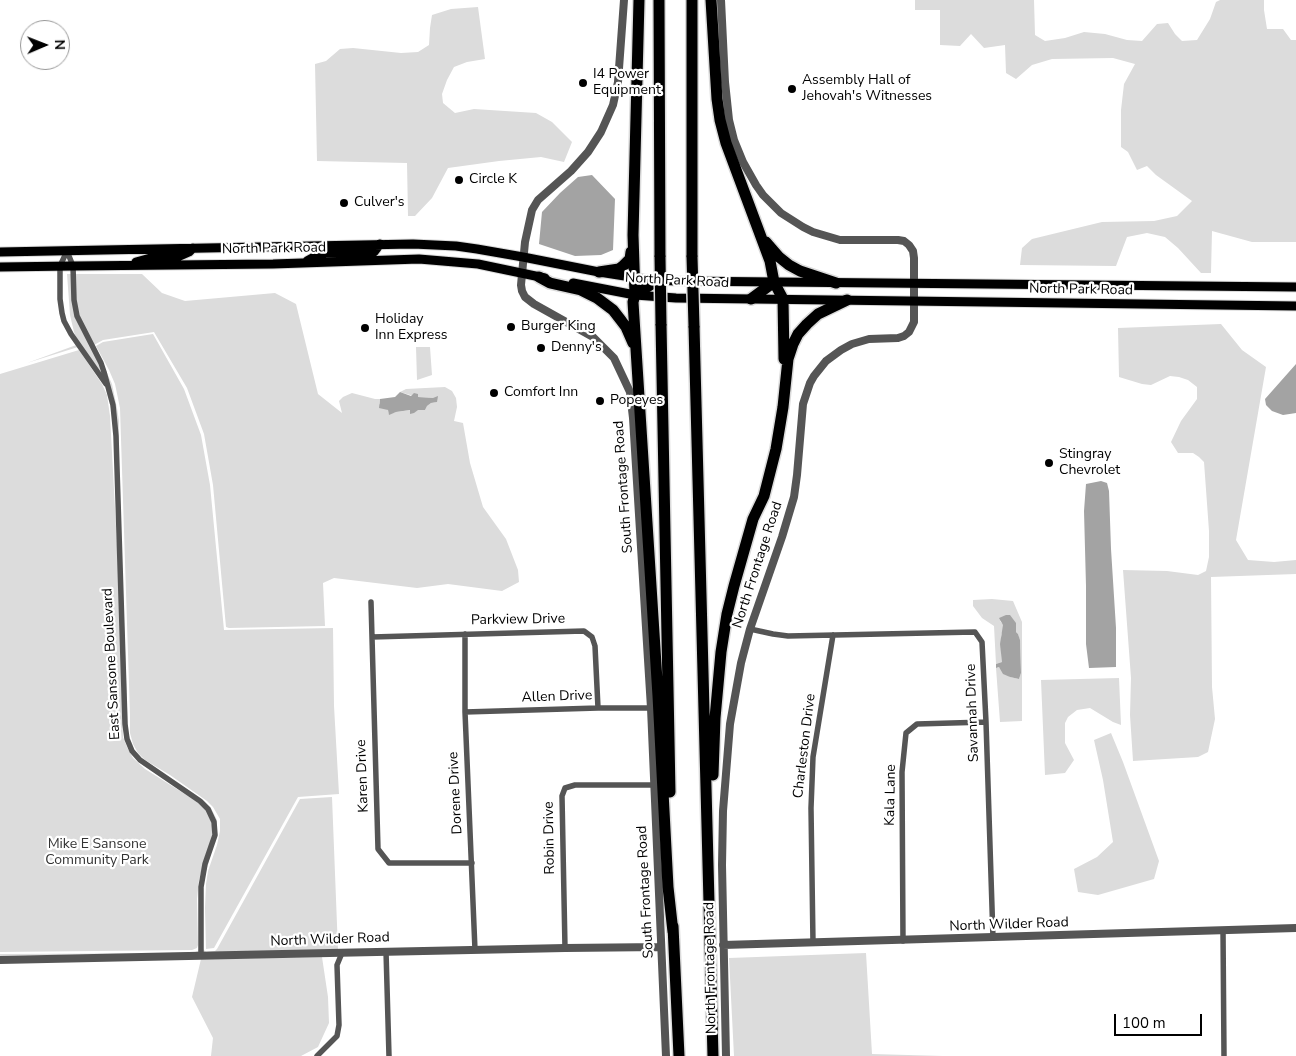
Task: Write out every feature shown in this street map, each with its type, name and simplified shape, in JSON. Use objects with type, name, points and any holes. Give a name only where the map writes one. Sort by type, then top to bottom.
[{"type":"highway","points":[[639,0],[633,235],[634,302],[658,687],[668,887],[673,932]]},
{"type":"highway","points":[[660,0],[661,324],[673,932],[679,1056]]},
{"type":"highway","points":[[692,0],[692,257],[713,1056]]},
{"type":"highway","points":[[711,0],[720,120],[726,143],[770,262],[774,282],[784,299],[784,351],[781,402],[773,449],[757,512]]},
{"type":"highway","points":[[599,272],[619,269],[630,259],[633,235]]},
{"type":"highway","points":[[760,235],[770,248],[789,265],[800,271],[836,283]]},
{"type":"highway","points":[[539,277],[550,282],[581,290],[607,305],[626,328],[636,355]]},
{"type":"highway","points":[[635,295],[658,280]]},
{"type":"highway","points":[[751,299],[774,282]]},
{"type":"highway","points":[[707,808],[713,787],[715,718],[721,652],[727,614],[754,519],[764,496],[776,449],[788,359],[798,334],[807,324],[818,314],[847,300]]},
{"type":"main road","points":[[304,262],[326,253],[374,252],[380,244]]},
{"type":"main road","name":"North Park Road","points":[[0,252],[413,244],[456,246],[634,278],[658,280],[1296,287]]},
{"type":"main road","points":[[126,265],[154,257],[180,256],[193,248]]},
{"type":"main road","name":"North Park Road","points":[[0,268],[273,264],[395,259],[435,260],[478,264],[635,295],[676,298],[1296,306]]},
{"type":"street","name":"South Frontage Road","points":[[624,0],[618,82],[613,105],[601,132],[588,152],[571,171],[538,200],[532,210],[525,242],[521,285],[525,297],[534,304],[594,337],[614,358],[630,392],[650,708],[666,1056]]},
{"type":"street","name":"North Frontage Road","points":[[720,0],[725,92],[729,120],[734,140],[743,162],[756,185],[781,213],[803,228],[813,232],[840,240],[904,241],[913,251],[914,283],[914,322],[909,332],[898,338],[869,339],[852,344],[841,350],[819,369],[810,383],[802,404],[794,496],[750,629],[734,694],[726,759],[722,865],[726,1056]]},
{"type":"street","name":"East Sansone Boulevard","points":[[67,251],[73,266],[74,300],[77,316],[101,363],[113,405],[116,436],[127,739],[132,751],[140,760],[200,801],[208,809],[215,826],[201,887],[201,956]]},
{"type":"street","name":"East Sansone Boulevard","points":[[67,251],[60,266],[60,301],[64,321],[108,388]]},
{"type":"street","points":[[60,301],[74,300]]},
{"type":"street","points":[[72,335],[82,328]]},
{"type":"street","name":"Karen Drive","points":[[371,602],[378,848],[389,862],[472,863]]},
{"type":"street","points":[[750,629],[781,635],[833,635]]},
{"type":"street","name":"Parkview Drive","points":[[372,637],[584,631],[592,637],[595,646],[598,708]]},
{"type":"street","name":"Savannah Drive","points":[[833,635],[975,632],[982,642],[993,938]]},
{"type":"street","name":"Dorene Drive","points":[[465,634],[465,712],[475,950]]},
{"type":"street","name":"Charleston Drive","points":[[813,943],[811,808],[813,757],[833,635]]},
{"type":"street","name":"Allen Drive","points":[[465,712],[650,708]]},
{"type":"street","name":"Kala Lane","points":[[903,941],[902,772],[906,733],[917,724],[986,722]]},
{"type":"street","name":"Robin Drive","points":[[565,948],[562,796],[565,788],[575,784],[654,785]]},
{"type":"street","name":"North Wilder Road","points":[[723,945],[1087,936],[1296,928]]},
{"type":"street","points":[[1223,930],[1224,1056]]},
{"type":"street","name":"North Wilder Road","points":[[0,960],[661,947]]},
{"type":"street","points":[[386,951],[389,1056]]},
{"type":"street","points":[[317,1056],[337,1036],[339,1025],[337,965],[342,953]]},
{"type":"green space","points":[[915,0],[1034,0],[1035,35],[1045,41],[1065,38],[1084,32],[1142,41],[1157,24],[1168,23],[1182,41],[1197,40],[1210,19],[1216,2],[1220,0],[1264,0],[1267,29],[1283,29],[1291,40],[1296,40],[1296,242],[1252,242],[1212,231],[1211,273],[1201,273],[1165,237],[1147,233],[1127,237],[1116,266],[1020,265],[1022,248],[1032,239],[1102,222],[1154,221],[1177,216],[1192,201],[1156,175],[1147,166],[1137,170],[1128,152],[1121,147],[1121,110],[1124,84],[1135,64],[1113,58],[1052,59],[1032,65],[1016,79],[1006,73],[1005,45],[984,48],[971,34],[960,46],[940,45],[940,10],[915,10]]},
{"type":"green space","points":[[478,7],[485,59],[467,62],[454,67],[442,94],[443,103],[455,113],[474,109],[536,113],[552,122],[572,142],[564,162],[541,157],[448,168],[432,198],[415,216],[408,216],[407,163],[317,161],[315,64],[326,61],[340,49],[353,48],[401,53],[418,52],[429,45],[432,15],[451,9]]},
{"type":"green space","points":[[67,274],[142,274],[162,293],[185,301],[275,293],[296,304],[318,394],[342,413],[339,401],[352,393],[380,399],[379,404],[388,410],[389,414],[411,410],[425,410],[431,403],[437,402],[433,398],[417,397],[400,392],[406,389],[445,387],[452,391],[456,398],[457,407],[454,421],[463,423],[470,463],[483,507],[506,539],[518,570],[519,582],[502,591],[448,584],[417,588],[334,578],[323,583],[325,626],[229,628],[226,627],[213,485],[204,434],[187,388],[154,332],[103,340],[94,345],[112,384],[119,421],[119,483],[128,733],[136,754],[205,803],[211,808],[217,820],[217,831],[203,883],[203,949],[206,952],[217,949],[300,799],[332,797],[338,950],[193,953],[199,949],[202,881],[215,835],[209,809],[136,757],[126,737],[113,416],[104,382],[78,347],[27,363],[79,344],[70,315]]},
{"type":"green space","points":[[1221,324],[1242,350],[1266,367],[1236,540],[1248,560],[1274,562],[1296,560],[1296,574],[1211,577],[1212,687],[1215,719],[1208,752],[1198,757],[1133,761],[1130,715],[1131,678],[1123,570],[1167,571],[1198,575],[1206,571],[1209,557],[1209,531],[1204,462],[1193,453],[1178,453],[1171,442],[1181,421],[1197,399],[1197,387],[1188,380],[1179,377],[1170,376],[1151,385],[1119,377],[1118,328]]},
{"type":"green space","points":[[153,334],[184,389],[201,435],[210,485],[224,630],[333,628],[334,706],[339,794],[298,797],[214,948],[206,949],[206,884],[208,871],[217,845],[220,819],[207,801],[145,760],[133,744],[130,733],[120,408],[115,384],[96,346],[103,342]]},
{"type":"green space","points":[[416,347],[430,347],[432,375],[417,380]]},
{"type":"green space","name":"Mike E Sansone Community Park","points":[[79,350],[102,384],[107,395],[110,416],[119,582],[123,737],[133,758],[145,769],[196,801],[207,811],[212,825],[212,835],[199,880],[197,899],[198,945],[197,948],[192,950],[0,952],[0,374]]},
{"type":"green space","points":[[973,600],[1013,601],[1022,622],[1022,721],[1000,722],[996,668],[999,667],[1010,677],[1019,679],[1021,673],[1020,641],[1016,632],[1016,623],[1000,621],[1003,624],[1001,635],[1002,662],[996,664],[994,626],[982,618],[973,606]]},
{"type":"green space","points":[[1119,678],[1121,725],[1090,708],[1077,710],[1068,717],[1065,723],[1065,743],[1074,760],[1065,773],[1045,775],[1041,680]]},
{"type":"green space","points":[[1111,733],[1159,861],[1154,879],[1098,895],[1078,892],[1074,869],[1097,857],[1113,842],[1103,780],[1094,740]]},
{"type":"green space","points":[[159,953],[0,956],[0,954]]},
{"type":"green space","points":[[866,953],[872,1054],[943,1056],[734,1056],[729,958]]},
{"type":"green space","points":[[322,957],[328,997],[329,1023],[318,1047],[301,1056],[211,1056],[213,1038],[192,997],[201,959]]},
{"type":"shaded area","points":[[592,175],[615,199],[613,250],[601,255],[575,256],[539,244],[542,212],[578,177]]},
{"type":"shaded area","points":[[1296,364],[1296,413],[1283,415],[1272,411],[1266,405],[1265,399]]},
{"type":"shaded area","points":[[400,392],[411,396],[414,393],[418,394],[418,397],[433,398],[438,396],[437,402],[431,403],[425,410],[418,410],[410,414],[410,410],[389,415],[388,410],[379,408],[380,399],[395,397]]},
{"type":"shaded area","points":[[1101,481],[1107,483],[1109,491],[1116,628],[1116,667],[1089,668],[1086,644],[1084,511],[1086,484]]},
{"type":"shaded area","points":[[1010,615],[1016,623],[1016,632],[1020,640],[1021,673],[1019,679],[1003,674],[999,667],[996,668],[996,664],[1002,662],[1000,644],[1003,625],[999,618]]},
{"type":"place","name":"I4 Power Equipment","points":[[583,83]]},
{"type":"place","name":"Assembly Hall of Jehovah's Witnesses","points":[[792,89]]},
{"type":"place","name":"Circle K","points":[[459,180]]},
{"type":"place","name":"Culver's","points":[[344,203]]},
{"type":"place","name":"Burger King","points":[[511,327]]},
{"type":"place","name":"Holiday Inn Express","points":[[365,328]]},
{"type":"place","name":"Denny's","points":[[541,348]]},
{"type":"place","name":"Comfort Inn","points":[[494,393]]},
{"type":"place","name":"Popeyes","points":[[600,401]]},
{"type":"place","name":"Stingray Chevrolet","points":[[1049,463]]}]
